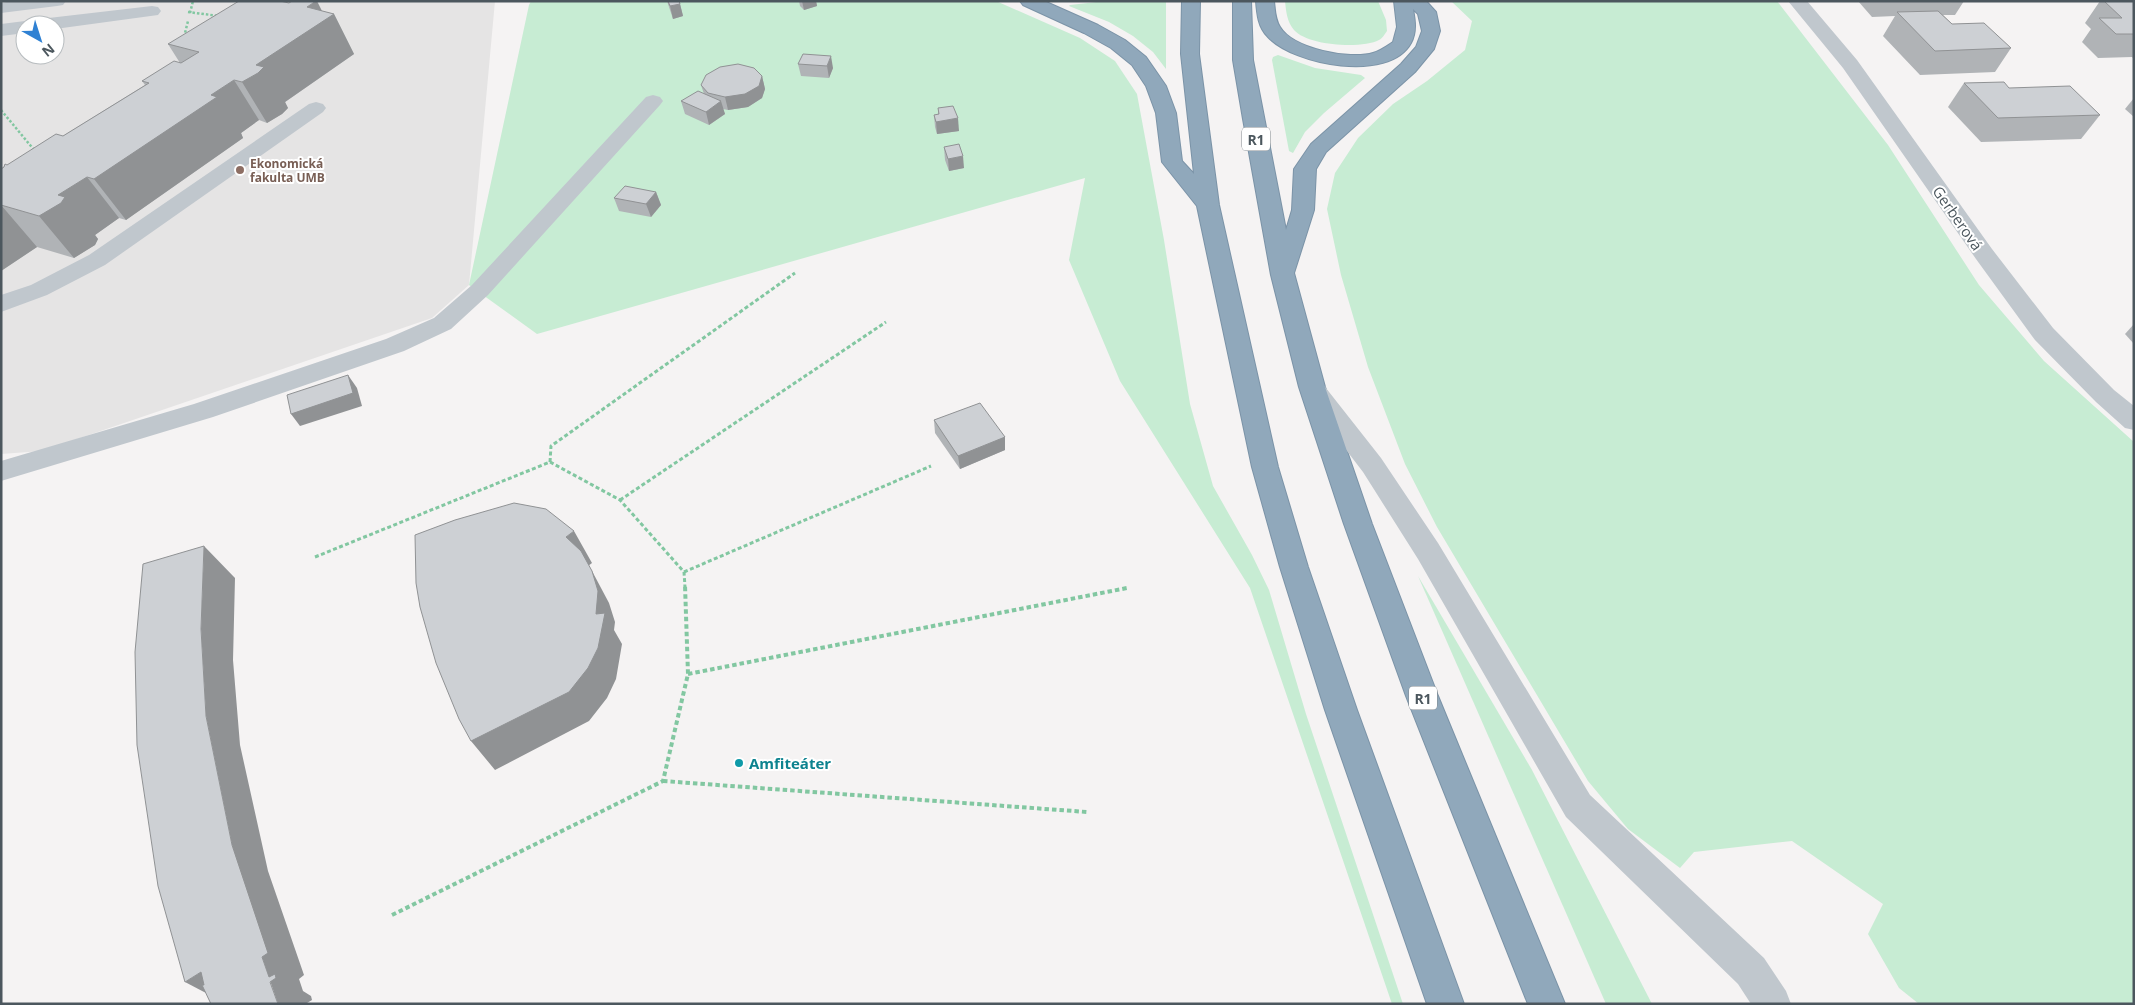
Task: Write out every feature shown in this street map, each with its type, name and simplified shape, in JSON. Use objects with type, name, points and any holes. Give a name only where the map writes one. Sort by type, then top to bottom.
[{"type":"highway","points":[[1029,1],[1091,29],[1118,44],[1139,61],[1156,86],[1166,113],[1172,162],[1208,205]]},
{"type":"highway","points":[[1191,1],[1190,54],[1208,205],[1265,467],[1294,567],[1341,710],[1446,1004]]},
{"type":"highway","name":"R1","points":[[1242,1],[1243,60],[1253,120],[1283,274],[1312,387],[1358,524],[1416,678],[1547,1004]]},
{"type":"highway","points":[[1265,1],[1266,16],[1274,33],[1296,48],[1320,56],[1350,61],[1382,57],[1401,44],[1407,28],[1403,1]]},
{"type":"highway","points":[[1283,274],[1303,210],[1305,169],[1318,148],[1408,68],[1425,49],[1431,31],[1427,12],[1415,1]]},
{"type":"street","points":[[1,8],[57,1]]},
{"type":"street","name":"Gerberová","points":[[1797,1],[1850,64],[1984,254],[2044,334],[2104,396],[2134,421]]},
{"type":"street","points":[[65,22],[152,11]]},
{"type":"street","points":[[1,30],[15,28]]},
{"type":"street","points":[[1,471],[104,442],[289,382],[403,341],[437,326],[452,316],[480,290],[653,101]]},
{"type":"street","points":[[1,304],[40,290],[97,260],[316,108]]},
{"type":"street","points":[[1312,387],[1372,465],[1428,550],[1578,806],[1752,971],[1773,1004]]},
{"type":"path","points":[[184,38],[192,1]]},
{"type":"path","points":[[152,11],[169,9],[227,17]]},
{"type":"path","points":[[1,110],[39,156]]},
{"type":"path","points":[[550,462],[552,446],[795,273]]},
{"type":"path","points":[[620,500],[886,322]]},
{"type":"path","points":[[550,462],[620,500],[684,572],[688,674],[663,781]]},
{"type":"path","points":[[315,557],[550,462]]},
{"type":"path","points":[[684,572],[931,466]]},
{"type":"path","points":[[688,674],[1127,588]]},
{"type":"path","points":[[392,915],[663,781],[1087,812]]},
{"type":"shaded area","name":"Ekonomická fakulta UMB","points":[[1,1],[495,1],[469,285],[432,318],[42,451],[1,454]]},
{"type":"green space","points":[[531,1],[996,1],[1080,38],[1115,61],[1137,94],[1164,240],[1190,404],[1213,486],[1252,555],[1269,590],[1306,714],[1403,1004],[1392,1004],[1250,588],[1120,381],[1069,260],[1085,178],[537,334],[469,285]]},
{"type":"green space","points":[[1105,1],[1166,1],[1166,69],[1153,52],[1133,36],[1109,22],[1069,6]]},
{"type":"green space","points":[[1285,1],[1378,1],[1386,20],[1387,31],[1379,40],[1371,43],[1348,45],[1311,40],[1294,30],[1290,24]]},
{"type":"green space","points":[[1451,1],[1777,1],[1888,145],[1979,285],[2044,361],[2134,442],[2134,1004],[1919,1004],[1899,988],[1868,934],[1883,904],[1792,841],[1694,852],[1680,868],[1628,829],[1588,781],[1437,527],[1405,464],[1368,367],[1341,275],[1327,209],[1335,173],[1358,138],[1393,104],[1427,81],[1465,50],[1472,21]]},
{"type":"green space","points":[[1278,55],[1315,68],[1361,75],[1365,78],[1305,132],[1293,153],[1289,151],[1272,60],[1273,57]]},
{"type":"green space","points":[[1418,576],[1532,770],[1652,1004],[1606,1004]]},
{"type":"building","points":[[239,1],[280,1],[289,3],[292,1],[316,1],[307,7],[334,14],[256,65],[264,67],[258,73],[242,82],[234,80],[211,95],[217,97],[94,179],[87,177],[58,195],[65,197],[61,203],[39,216],[1,205],[1,169],[5,164],[7,165],[56,134],[63,136],[149,83],[142,81],[174,61],[181,63],[199,52],[168,44]]},
{"type":"building","points":[[668,1],[679,1],[680,4],[670,6]]},
{"type":"building","points":[[2104,1],[2134,1],[2134,34],[2116,34],[2099,18],[2122,18]]},
{"type":"building","points":[[1938,11],[1952,24],[1984,23],[2011,48],[1935,51],[1897,12]]},
{"type":"building","points":[[803,54],[831,56],[827,66],[798,64]]},
{"type":"building","points":[[738,64],[754,68],[762,76],[759,86],[745,94],[725,97],[708,93],[701,85],[706,75],[720,67]]},
{"type":"building","points":[[2004,82],[2009,88],[2070,86],[2100,115],[1998,118],[1964,83]]},
{"type":"building","points":[[698,91],[721,101],[706,112],[681,101]]},
{"type":"building","points":[[953,106],[958,118],[936,122],[934,115],[939,114],[938,108]]},
{"type":"building","points":[[959,144],[963,156],[948,159],[944,147]]},
{"type":"building","points":[[625,186],[656,192],[646,204],[614,198]]},
{"type":"building","points":[[348,375],[353,393],[291,414],[287,395]]},
{"type":"building","points":[[980,403],[1005,437],[958,456],[934,420]]},
{"type":"building","points":[[514,503],[546,509],[574,531],[566,537],[581,551],[592,571],[598,591],[596,614],[605,613],[598,648],[588,668],[569,692],[471,741],[459,719],[436,663],[420,607],[416,583],[415,535],[455,520]]},
{"type":"building","points":[[204,546],[201,629],[206,716],[232,845],[268,953],[262,957],[269,977],[275,974],[276,978],[270,982],[278,1004],[211,1004],[202,985],[204,985],[201,972],[185,982],[158,886],[137,745],[135,652],[143,564]]},
{"type":"place","name":"Ekonomická fakulta UMB","points":[[240,170]]},
{"type":"place","name":"Amfiteáter","points":[[739,763]]}]
